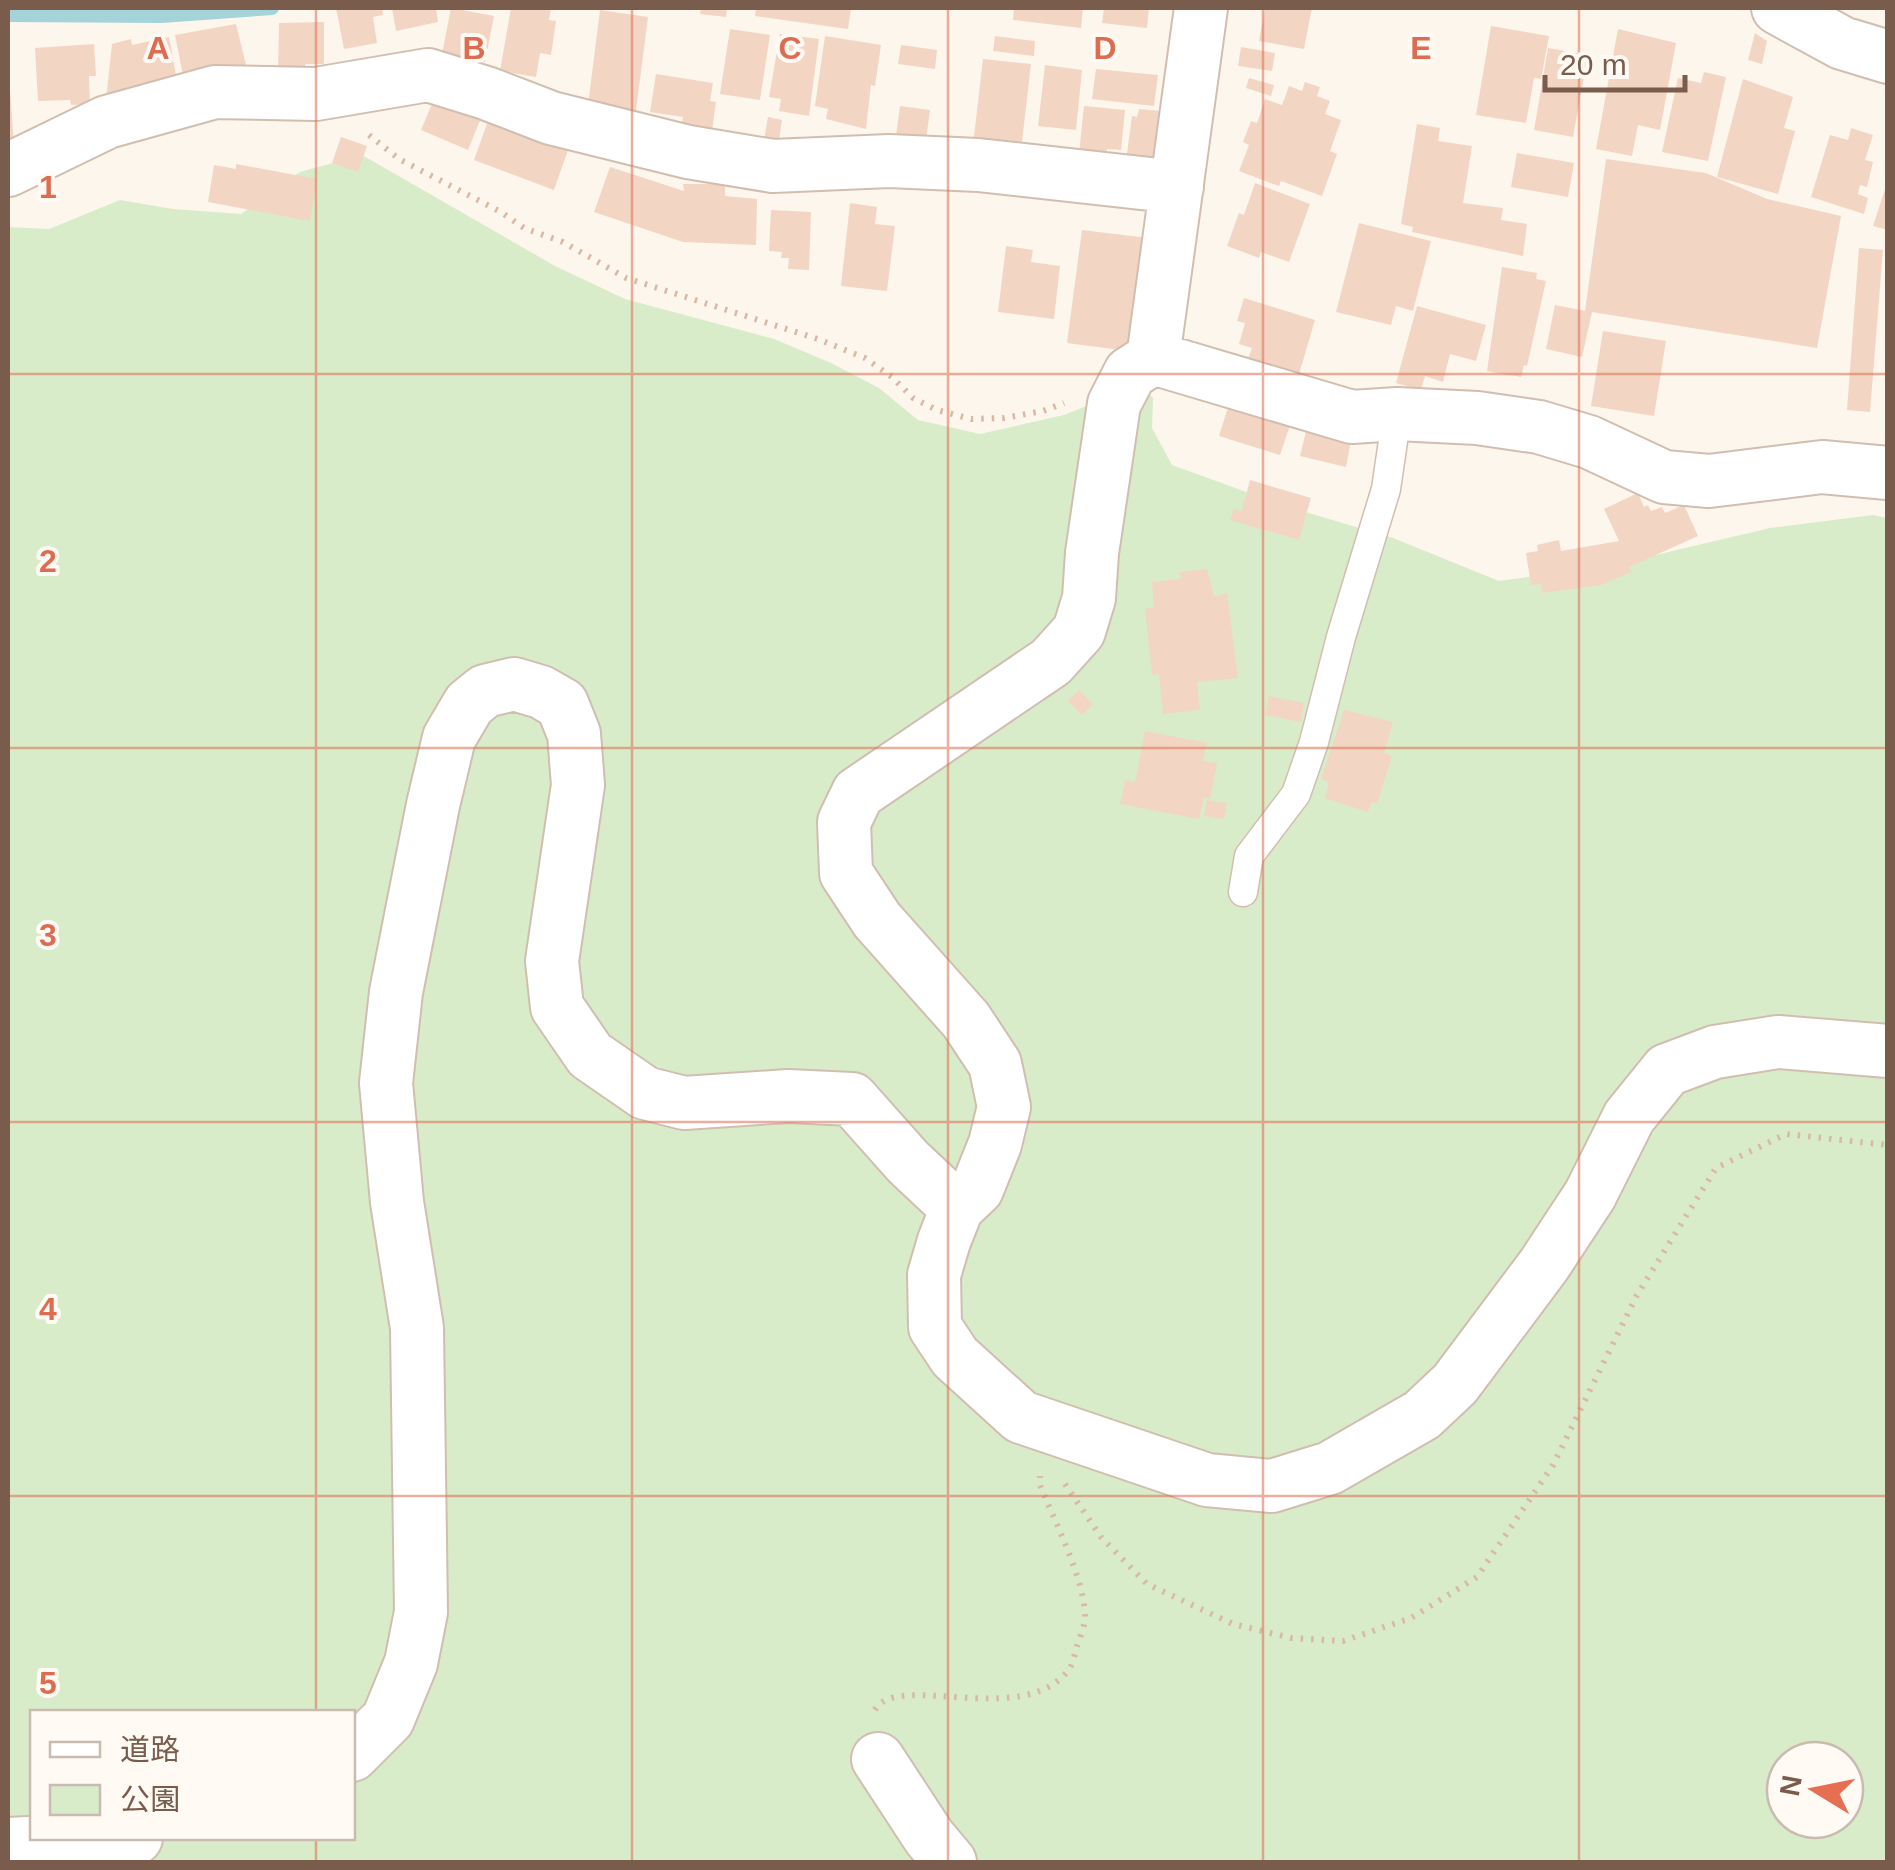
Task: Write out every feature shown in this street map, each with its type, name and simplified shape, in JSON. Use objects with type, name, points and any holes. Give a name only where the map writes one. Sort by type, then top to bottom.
[{"type":"street","points":[[1154,358],[1202,8]]},
{"type":"street","points":[[1778,8],[1842,43],[1888,57]]},
{"type":"street","points":[[8,170],[107,122],[214,92],[316,94],[428,76],[568,122],[688,152],[773,166],[907,162],[1176,188]]},
{"type":"street","points":[[1888,473],[1822,467],[1709,482],[1664,477],[1589,442],[1540,427],[1477,418],[1352,416],[1154,358],[1130,373],[1114,404],[1089,598],[1079,631],[1052,662],[858,793],[844,822],[846,872],[877,920],[966,1020],[994,1064],[1004,1107],[995,1144],[977,1189],[958,1208],[934,1275],[935,1327],[955,1357],[1021,1417],[1207,1480],[1272,1486],[1330,1468],[1422,1415],[1455,1384],[1544,1265],[1590,1194],[1629,1117],[1667,1070],[1715,1052],[1778,1042],[1888,1052]]},
{"type":"street","points":[[355,1752],[388,1719],[411,1663],[421,1612],[416,1328],[386,1083],[396,992],[433,805],[449,738],[470,704],[485,691],[514,684],[562,704],[574,734],[578,784],[552,960],[557,1007],[590,1055],[644,1093],[684,1102],[788,1096],[852,1099],[908,1162],[958,1208]]},
{"type":"street","points":[[878,1759],[950,1862]]},
{"type":"street","points":[[8,1844],[93,1840]]},
{"type":"lane","points":[[1243,892],[1249,856],[1296,794],[1314,742],[1386,489],[1398,414]]},
{"type":"path","points":[[336,89],[370,137],[399,159],[524,228],[563,242],[626,278],[818,339],[865,358],[913,398],[937,410],[971,419],[1004,418],[1043,411],[1072,400]]},
{"type":"path","points":[[878,1759],[870,1740],[872,1718],[880,1703],[896,1695],[998,1700],[1045,1688],[1070,1668],[1086,1619],[1081,1588],[1040,1485],[1040,1462]]},
{"type":"green space","points":[[362,155],[555,266],[625,299],[774,339],[831,363],[879,388],[918,420],[980,434],[1064,415],[1141,384],[1153,398],[1152,428],[1172,465],[1282,505],[1393,538],[1499,581],[1609,566],[1770,528],[1873,515],[1887,518],[1887,1862],[8,1862],[8,227],[49,229],[120,200],[241,214],[300,172]]},
{"type":"building","points":[[336,8],[382,8],[383,15],[373,17],[377,43],[344,49]]},
{"type":"building","points":[[392,8],[436,8],[438,22],[396,31]]},
{"type":"building","points":[[451,8],[494,16],[485,62],[442,54]]},
{"type":"building","points":[[511,8],[551,8],[549,20],[556,21],[551,55],[540,53],[536,77],[500,71]]},
{"type":"building","points":[[701,8],[727,8],[726,17],[700,14]]},
{"type":"building","points":[[756,8],[851,8],[848,29],[755,16]]},
{"type":"building","points":[[1014,8],[1083,8],[1081,28],[1013,20]]},
{"type":"building","points":[[1104,8],[1149,8],[1147,28],[1102,23]]},
{"type":"building","points":[[1265,8],[1312,8],[1304,49],[1259,41]]},
{"type":"building","points":[[600,10],[648,17],[635,118],[587,113]]},
{"type":"building","points":[[324,22],[324,64],[305,64],[305,72],[278,72],[279,23]]},
{"type":"building","points":[[236,24],[248,73],[185,86],[175,35]]},
{"type":"building","points":[[1491,26],[1549,36],[1541,79],[1534,78],[1526,123],[1476,115]]},
{"type":"building","points":[[730,29],[770,35],[760,100],[720,94]]},
{"type":"building","points":[[1618,29],[1676,43],[1660,130],[1638,125],[1632,156],[1596,149]]},
{"type":"building","points":[[1755,33],[1767,41],[1762,64],[1748,60]]},
{"type":"building","points":[[780,34],[819,39],[809,116],[779,111],[781,99],[769,97]]},
{"type":"building","points":[[825,36],[881,45],[866,129],[826,119],[828,109],[815,106]]},
{"type":"building","points":[[995,36],[1035,41],[1034,56],[993,51]]},
{"type":"building","points":[[169,37],[179,92],[105,109],[112,44],[131,39],[132,45]]},
{"type":"building","points":[[94,44],[96,76],[89,76],[90,104],[38,101],[35,48]]},
{"type":"building","points":[[901,45],[937,50],[935,69],[898,64]]},
{"type":"building","points":[[1241,47],[1275,53],[1272,71],[1238,66]]},
{"type":"building","points":[[1548,48],[1588,55],[1573,137],[1534,130]]},
{"type":"building","points":[[983,59],[1031,64],[1020,159],[972,154]]},
{"type":"building","points":[[1045,65],[1082,70],[1076,130],[1038,126]]},
{"type":"building","points":[[1096,69],[1158,75],[1154,106],[1092,99]]},
{"type":"building","points":[[1704,72],[1726,77],[1708,161],[1662,152],[1678,78],[1701,83]]},
{"type":"building","points":[[656,74],[713,83],[710,101],[716,102],[710,146],[679,142],[683,117],[650,112]]},
{"type":"building","points":[[1249,78],[1274,85],[1271,96],[1246,88]]},
{"type":"building","points":[[1743,79],[1793,97],[1784,128],[1795,131],[1778,194],[1717,177]]},
{"type":"building","points":[[1305,82],[1320,87],[1317,96],[1330,101],[1325,114],[1341,120],[1330,151],[1337,154],[1322,196],[1239,171],[1249,145],[1243,142],[1251,121],[1257,123],[1265,99],[1282,105],[1289,86],[1302,91]]},
{"type":"building","points":[[8,91],[14,144],[8,145]]},
{"type":"building","points":[[434,99],[481,118],[468,150],[421,130]]},
{"type":"building","points":[[900,106],[930,110],[925,147],[895,143]]},
{"type":"building","points":[[1084,106],[1125,110],[1121,150],[1107,149],[1104,166],[1078,163]]},
{"type":"building","points":[[1139,109],[1172,112],[1164,168],[1125,168],[1132,116],[1137,117]]},
{"type":"building","points":[[768,117],[782,120],[778,147],[763,145]]},
{"type":"building","points":[[488,121],[568,150],[554,190],[474,160]]},
{"type":"building","points":[[1417,124],[1440,128],[1438,141],[1472,146],[1463,203],[1503,208],[1501,220],[1527,224],[1523,256],[1412,232],[1413,227],[1401,224]]},
{"type":"building","points":[[1851,128],[1873,135],[1865,160],[1873,162],[1867,187],[1860,185],[1858,194],[1868,198],[1864,214],[1811,197],[1830,135],[1848,140]]},
{"type":"building","points":[[341,137],[367,146],[358,172],[332,163]]},
{"type":"building","points":[[1517,153],[1574,163],[1568,197],[1511,187]]},
{"type":"building","points":[[1606,159],[1706,173],[1767,199],[1841,216],[1817,348],[1592,312],[1582,357],[1546,349],[1555,305],[1585,311]]},
{"type":"building","points":[[236,164],[317,179],[310,221],[208,202],[214,165],[236,169]]},
{"type":"building","points":[[610,167],[684,191],[683,184],[725,184],[725,196],[757,199],[756,245],[683,242],[594,212]]},
{"type":"building","points":[[1255,183],[1310,204],[1289,262],[1261,252],[1259,258],[1227,246]]},
{"type":"building","points":[[1888,183],[1888,230],[1873,226]]},
{"type":"building","points":[[850,203],[877,207],[875,224],[895,226],[887,291],[841,286]]},
{"type":"building","points":[[771,210],[811,212],[809,270],[788,269],[789,258],[781,258],[782,252],[769,251]]},
{"type":"building","points":[[1359,223],[1431,241],[1413,311],[1396,306],[1391,325],[1336,312]]},
{"type":"building","points":[[1082,230],[1156,239],[1128,351],[1067,343]]},
{"type":"building","points":[[1006,246],[1033,250],[1031,262],[1060,266],[1054,319],[998,312]]},
{"type":"building","points":[[1859,248],[1883,250],[1870,412],[1847,410]]},
{"type":"building","points":[[1502,267],[1537,273],[1536,279],[1546,281],[1527,366],[1524,365],[1521,377],[1487,371]]},
{"type":"building","points":[[1244,298],[1315,320],[1299,374],[1248,359],[1252,348],[1239,344],[1245,323],[1237,321]]},
{"type":"building","points":[[1417,306],[1486,325],[1476,361],[1450,354],[1443,382],[1425,376],[1421,390],[1396,383]]},
{"type":"building","points":[[1603,331],[1666,341],[1654,416],[1591,406]]},
{"type":"building","points":[[1230,401],[1292,419],[1280,455],[1219,436]]},
{"type":"building","points":[[1308,423],[1352,435],[1346,467],[1300,456]]},
{"type":"building","points":[[1250,480],[1311,498],[1299,540],[1230,520],[1234,509],[1242,511]]},
{"type":"building","points":[[1638,493],[1644,507],[1648,505],[1651,511],[1662,507],[1665,513],[1684,505],[1698,536],[1629,567],[1631,572],[1601,585],[1542,593],[1541,584],[1531,585],[1526,553],[1538,551],[1537,545],[1559,540],[1561,551],[1619,541],[1604,509]]},
{"type":"building","points":[[1207,569],[1214,597],[1227,593],[1238,678],[1197,682],[1200,710],[1163,714],[1159,674],[1152,675],[1145,609],[1154,607],[1152,582],[1181,579],[1180,572]]},
{"type":"building","points":[[1079,690],[1093,704],[1082,715],[1068,701]]},
{"type":"building","points":[[1269,696],[1304,703],[1301,722],[1265,715]]},
{"type":"building","points":[[1344,710],[1393,722],[1384,753],[1392,756],[1377,804],[1371,802],[1368,812],[1325,798],[1329,782],[1321,779]]},
{"type":"building","points":[[1145,731],[1207,743],[1203,761],[1217,763],[1210,799],[1204,797],[1199,819],[1120,804],[1125,780],[1135,782]]},
{"type":"building","points":[[1207,800],[1227,803],[1224,819],[1204,816]]},
{"type":"waterway","points":[[8,15],[161,16],[272,8]]}]
